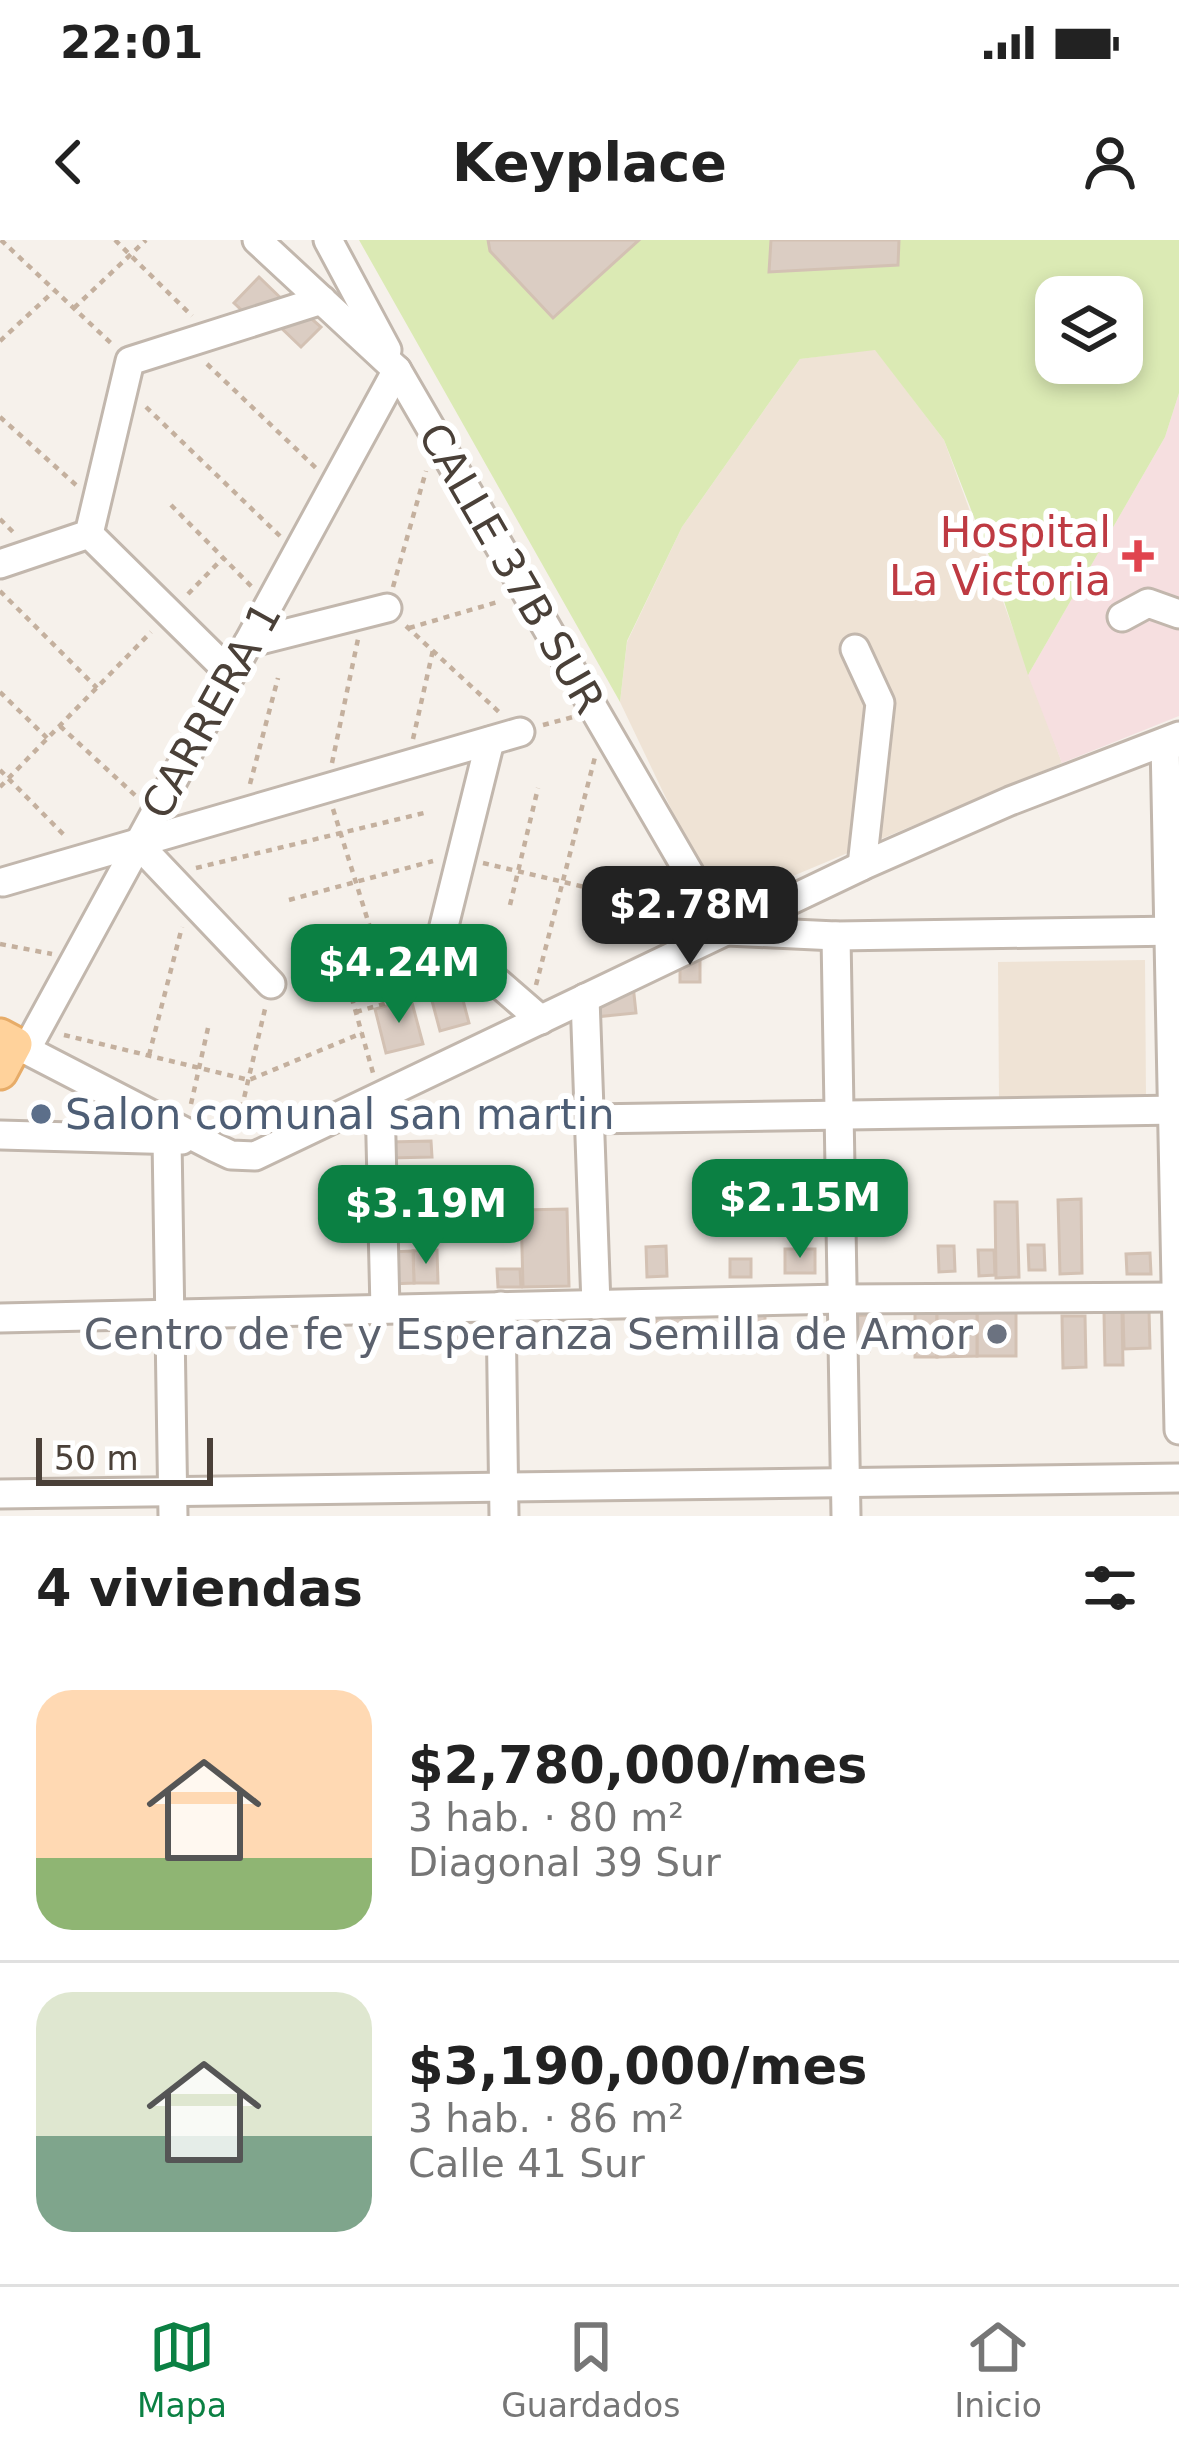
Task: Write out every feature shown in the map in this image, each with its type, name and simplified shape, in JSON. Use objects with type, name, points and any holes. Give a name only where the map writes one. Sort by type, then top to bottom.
[{"type":"street","name":"CALLE 37B SUR","points":[[257,240],[397,370],[719,924]]},
{"type":"street","points":[[328,240],[397,370]]},
{"type":"street","points":[[89,534],[127,374],[198,339],[322,300]]},
{"type":"street","name":"CARRERA 1","points":[[16,1046],[75,959],[397,370]]},
{"type":"street","points":[[0,564],[89,534]]},
{"type":"street","points":[[89,534],[231,674]]},
{"type":"street","points":[[1122,617],[1148,604],[1179,614]]},
{"type":"street","points":[[248,643],[387,608]]},
{"type":"street","points":[[855,649],[880,704],[862,866]]},
{"type":"street","points":[[1,885],[520,732]]},
{"type":"street","points":[[16,1046],[184,1138],[243,1156],[380,1098],[536,1014],[585,998],[719,924],[1010,800],[1174,740],[1179,1430]]},
{"type":"street","points":[[490,741],[442,934],[536,1014]]},
{"type":"street","points":[[137,843],[272,984]]},
{"type":"street","points":[[719,924],[836,936],[1174,930]]},
{"type":"street","points":[[836,936],[846,1516]]},
{"type":"street","points":[[585,998],[596,1305]]},
{"type":"street","points":[[380,1098],[385,1309]]},
{"type":"street","points":[[589,1119],[1176,1110]]},
{"type":"street","points":[[0,1135],[184,1138]]},
{"type":"street","points":[[172,1503],[170,1313],[184,1138]]},
{"type":"street","points":[[0,1318],[842,1299],[1178,1297]]},
{"type":"street","points":[[501,1306],[504,1516]]},
{"type":"street","points":[[0,1494],[172,1503],[503,1486],[1179,1478]]},
{"type":"path","points":[[115,240],[198,339],[334,485]]},
{"type":"path","points":[[74,308],[146,240]]},
{"type":"path","points":[[3,242],[74,308],[127,374],[297,552]]},
{"type":"path","points":[[1,339],[55,291]]},
{"type":"path","points":[[0,417],[97,504]]},
{"type":"path","points":[[435,436],[387,608],[520,732],[599,718],[536,1014]]},
{"type":"path","points":[[171,505],[269,604]]},
{"type":"path","points":[[0,787],[223,558]]},
{"type":"path","points":[[0,591],[97,688]]},
{"type":"path","points":[[409,628],[527,594]]},
{"type":"path","points":[[407,765],[433,650]]},
{"type":"path","points":[[243,813],[278,678]]},
{"type":"path","points":[[0,692],[47,738]]},
{"type":"path","points":[[60,725],[155,813]]},
{"type":"path","points":[[0,770],[86,858]]},
{"type":"path","points":[[510,905],[538,788]]},
{"type":"path","points":[[167,874],[428,812]]},
{"type":"path","points":[[289,900],[461,856],[719,924]]},
{"type":"path","points":[[149,1056],[190,898]]},
{"type":"path","points":[[243,1156],[248,1080],[272,984],[442,934]]},
{"type":"path","points":[[0,944],[75,959]]},
{"type":"path","points":[[342,963],[380,1098]]},
{"type":"path","points":[[356,1012],[425,992]]},
{"type":"path","points":[[184,1138],[208,1028]]},
{"type":"path","points":[[16,1046],[149,1056],[248,1080],[362,1034]]},
{"type":"shaded area","points":[[875,349],[944,440],[1062,763],[726,904],[709,888],[620,702],[627,642],[682,527],[800,359]]},
{"type":"shaded area","name":"Hospital La Victoria","points":[[1179,393],[1179,716],[1062,763],[1028,675],[1165,437]]},
{"type":"shaded area","points":[[1145,960],[1146,1098],[999,1100],[998,962]]},
{"type":"green space","points":[[359,240],[1179,240],[1179,393],[1165,437],[1028,675],[944,440],[875,350],[800,359],[682,527],[627,641],[620,702]]},
{"type":"building","points":[[488,240],[639,240],[553,318],[490,251]]},
{"type":"building","points":[[771,240],[899,240],[898,265],[769,272]]},
{"type":"building","points":[[259,277],[290,307],[250,318],[234,303]]},
{"type":"building","points":[[305,313],[321,327],[301,347],[274,321]]},
{"type":"building","points":[[700,950],[700,982],[680,982],[680,958]]},
{"type":"building","points":[[633,985],[636,1013],[595,1017],[594,1003]]},
{"type":"building","points":[[460,989],[469,1023],[440,1031],[431,997]]},
{"type":"building","points":[[411,999],[423,1044],[386,1053],[375,1009]]},
{"type":"building","points":[[431,1141],[432,1157],[389,1158],[389,1142]]},
{"type":"building","points":[[363,1180],[364,1213],[328,1214],[327,1181]]},
{"type":"building","points":[[1081,1199],[1082,1273],[1060,1274],[1058,1200]]},
{"type":"building","points":[[995,1202],[1017,1202],[1019,1277],[996,1278]]},
{"type":"building","points":[[567,1209],[569,1286],[523,1287],[521,1210]]},
{"type":"building","points":[[1028,1245],[1044,1245],[1045,1270],[1029,1270]]},
{"type":"building","points":[[666,1246],[667,1276],[647,1277],[646,1247]]},
{"type":"building","points":[[938,1246],[954,1246],[955,1271],[939,1272]]},
{"type":"building","points":[[785,1249],[815,1249],[815,1273],[785,1273]]},
{"type":"building","points":[[437,1250],[438,1283],[414,1283],[413,1251]]},
{"type":"building","points":[[978,1250],[994,1250],[995,1275],[979,1276]]},
{"type":"building","points":[[413,1251],[414,1283],[390,1284],[389,1252]]},
{"type":"building","points":[[1150,1253],[1151,1274],[1127,1274],[1126,1254]]},
{"type":"building","points":[[730,1259],[751,1259],[751,1277],[730,1277]]},
{"type":"building","points":[[497,1269],[520,1269],[521,1287],[498,1287]]},
{"type":"building","points":[[1149,1310],[1150,1348],[1124,1349],[1123,1311]]},
{"type":"building","points":[[765,1311],[765,1345],[746,1345],[746,1312]]},
{"type":"building","name":"Centro de fe y Esperanza Semilla de Amor","points":[[1016,1312],[1016,1356],[977,1356],[977,1313]]},
{"type":"building","points":[[1104,1312],[1122,1312],[1123,1365],[1105,1365]]},
{"type":"building","points":[[681,1313],[682,1333],[656,1334],[656,1314]]},
{"type":"building","points":[[915,1313],[937,1313],[937,1357],[915,1357]]},
{"type":"building","points":[[937,1313],[977,1313],[977,1356],[937,1357]]},
{"type":"building","points":[[868,1315],[869,1351],[849,1351],[853,1316]]},
{"type":"building","points":[[601,1316],[602,1346],[584,1347],[583,1317]]},
{"type":"building","points":[[1062,1316],[1085,1316],[1086,1367],[1063,1368]]},
{"type":"building","points":[[457,1318],[457,1341],[433,1341],[433,1319]]},
{"type":"place","name":"Hospital La Victoria","points":[[1138,556]]},
{"type":"place","name":"Salon comunal san martin","points":[[41,1114]]},
{"type":"place","name":"Centro de fe y Esperanza Semilla de Amor","points":[[997,1334]]}]
